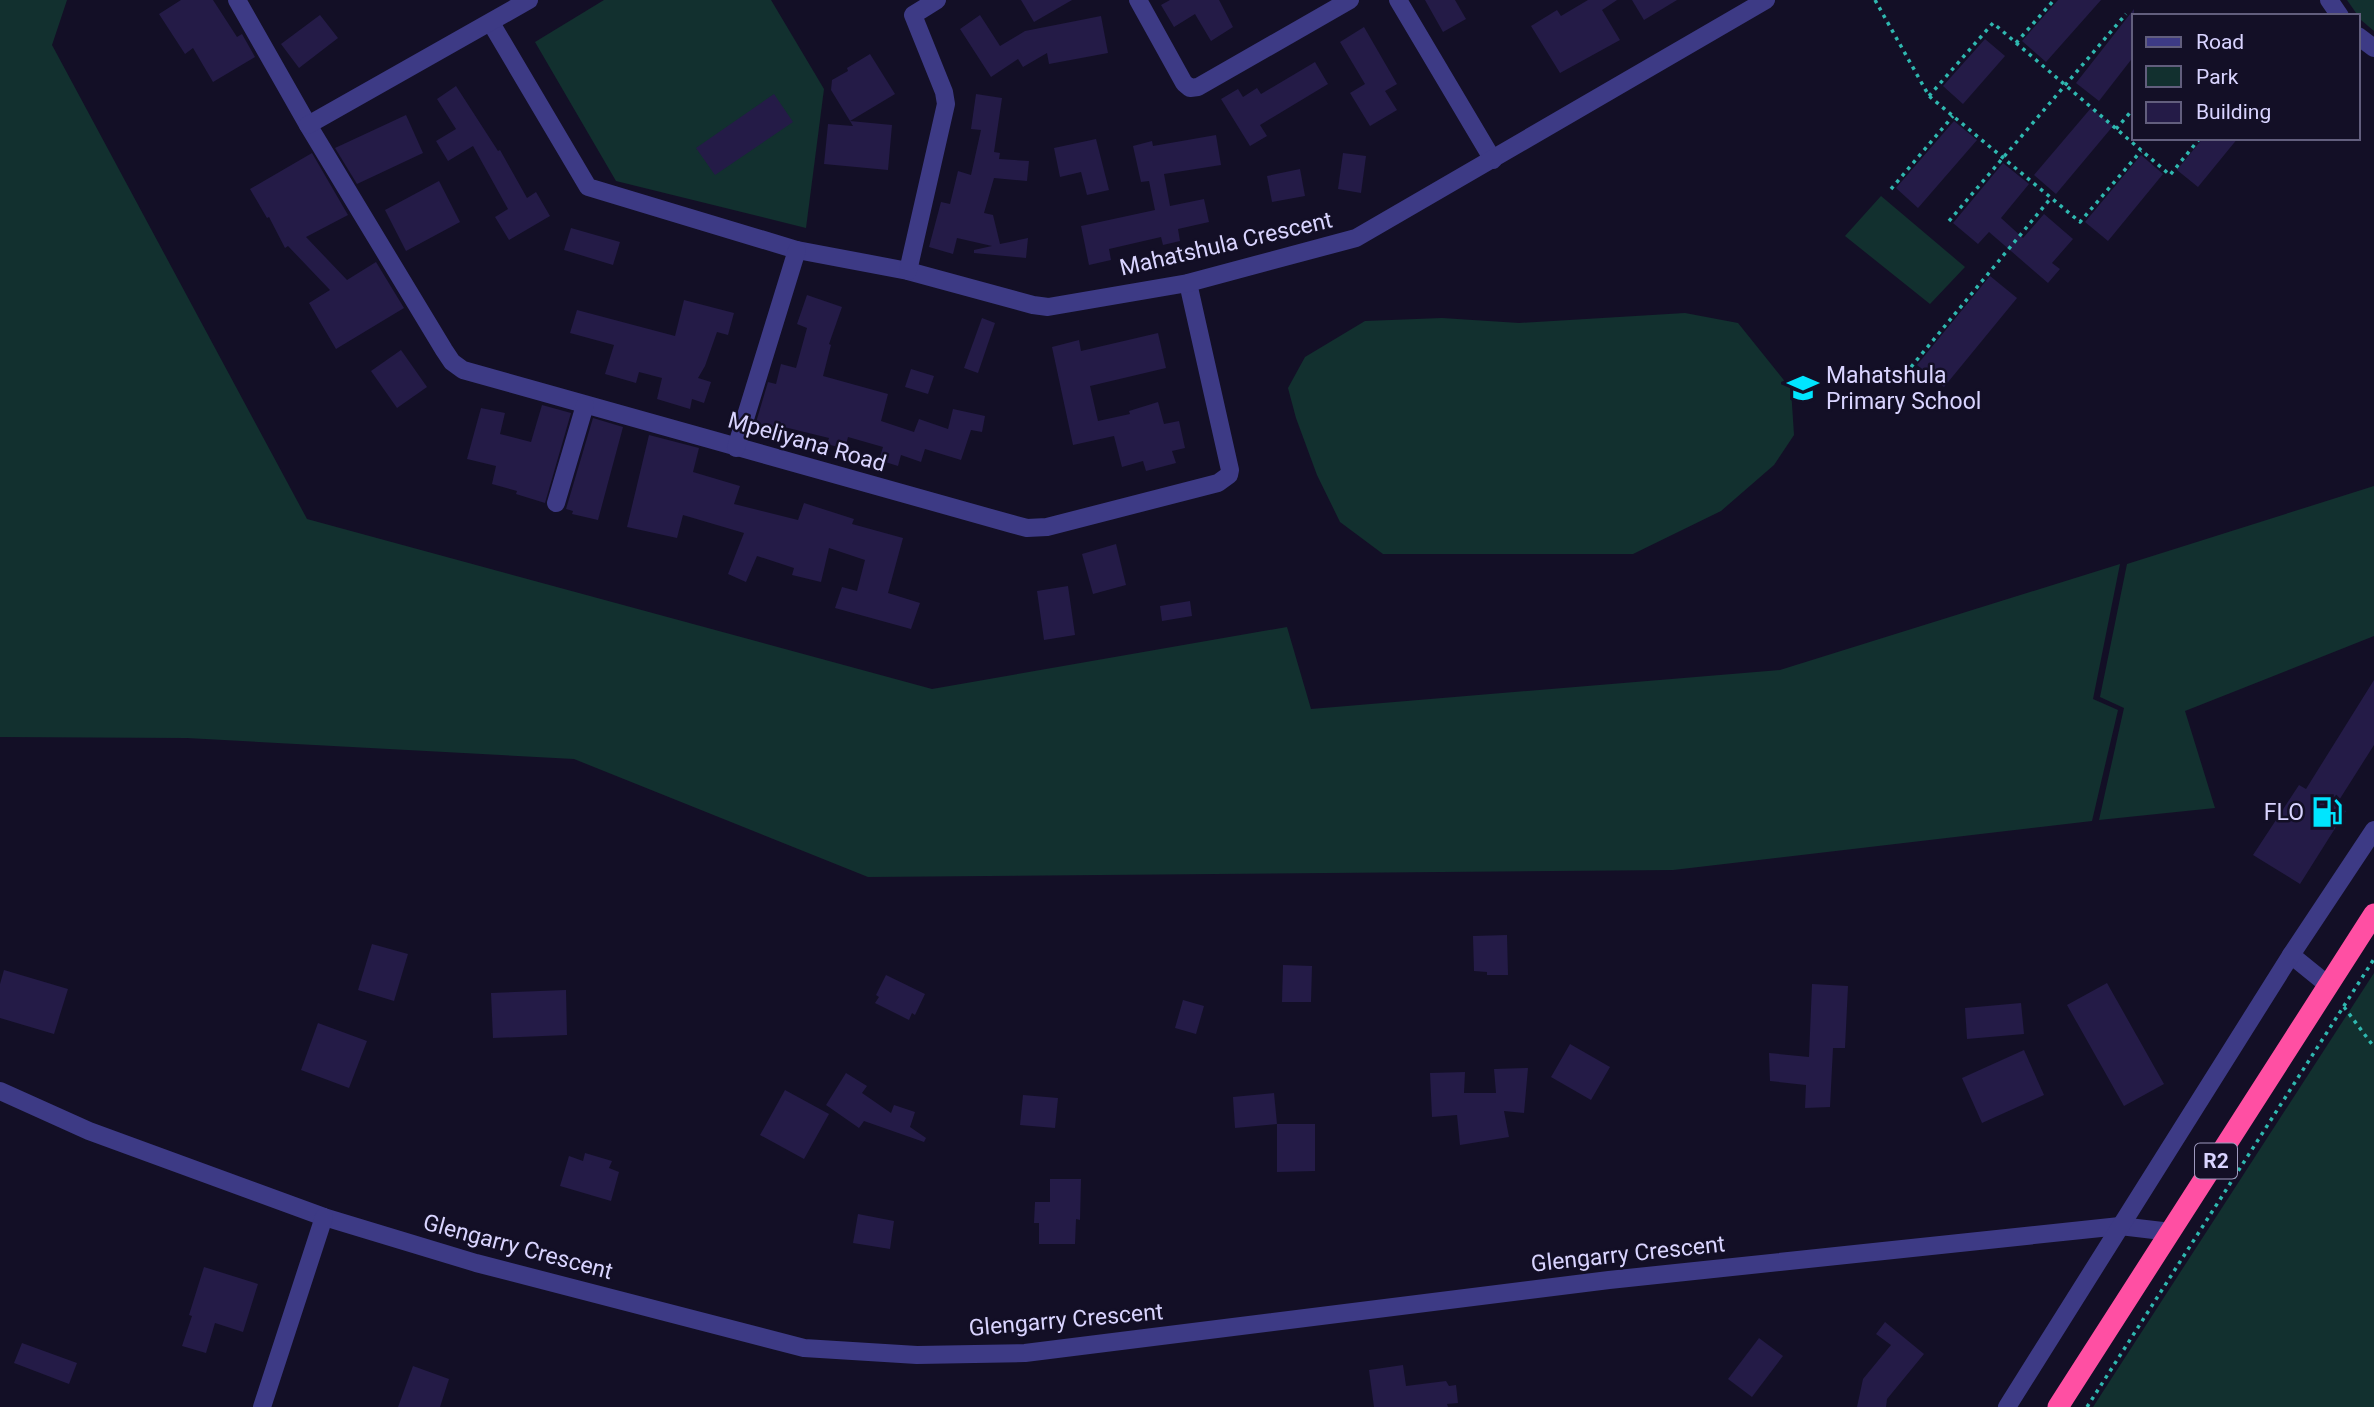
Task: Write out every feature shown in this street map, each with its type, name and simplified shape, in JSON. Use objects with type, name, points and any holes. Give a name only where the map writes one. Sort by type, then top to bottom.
[{"type":"highway","name":"R2","points":[[2058,1407],[2374,914]]},
{"type":"street","name":"Mpeliyana Road","points":[[237,0],[308,125],[452,362],[463,370],[1027,528],[1047,527],[1218,483],[1226,478],[1230,470],[1188,284]]},
{"type":"street","points":[[308,125],[529,0]]},
{"type":"street","points":[[908,271],[946,104],[944,92],[913,15],[937,0]]},
{"type":"street","points":[[1138,0],[1184,83],[1190,88],[1198,87],[1350,0]]},
{"type":"street","points":[[1398,0],[1493,160]]},
{"type":"street","name":"Mahatshula Crescent","points":[[491,23],[588,187],[797,250],[908,271],[1048,307],[1188,284],[1356,238],[1766,0]]},
{"type":"street","points":[[736,448],[797,250]]},
{"type":"street","points":[[556,503],[584,405]]},
{"type":"street","points":[[2007,1407],[2291,955],[2374,830]]},
{"type":"street","points":[[2291,955],[2328,985]]},
{"type":"street","name":"Glengarry Crescent","points":[[0,1091],[89,1131],[324,1217],[476,1263],[804,1348],[917,1355],[1026,1353],[1609,1280],[2120,1226],[2171,1231]]},
{"type":"street","points":[[262,1407],[324,1217]]},
{"type":"path","points":[[1875,0],[1929,96],[2080,222],[2141,151]]},
{"type":"path","points":[[2016,43],[2054,0]]},
{"type":"path","points":[[1949,221],[2126,14]]},
{"type":"path","points":[[1929,96],[1993,23],[2170,175],[2198,140]]},
{"type":"path","points":[[2116,129],[2132,110]]},
{"type":"path","points":[[1891,189],[1954,116]]},
{"type":"path","points":[[1911,367],[2051,198]]},
{"type":"path","points":[[2087,1407],[2374,959]]},
{"type":"path","points":[[2344,1006],[2374,1047]]},
{"type":"green space","points":[[0,0],[67,0],[52,45],[307,519],[932,689],[1287,627],[1311,709],[1780,670],[2120,564],[2093,699],[2118,710],[2092,821],[1673,870],[868,877],[574,759],[187,738],[0,737]]},
{"type":"green space","points":[[604,0],[771,0],[824,89],[806,228],[616,181],[535,42]]},
{"type":"green space","points":[[2347,0],[2374,0],[2374,31],[2361,20],[2360,14],[2357,14]]},
{"type":"green space","points":[[1881,196],[1965,267],[1930,304],[1845,236]]},
{"type":"green space","points":[[1685,313],[1738,323],[1791,389],[1794,435],[1774,465],[1721,511],[1633,554],[1383,554],[1340,522],[1317,475],[1288,388],[1305,357],[1365,321],[1442,318],[1519,323]]},
{"type":"green space","points":[[2374,486],[2374,636],[2185,711],[2215,808],[2099,820],[2124,708],[2100,697],[2127,564]]},
{"type":"green space","points":[[2374,973],[2374,1407],[2093,1407]]},
{"type":"building","points":[[181,0],[213,0],[237,37],[242,34],[255,57],[213,82],[193,48],[185,54],[159,14]]},
{"type":"building","points":[[1021,0],[1072,0],[1034,22]]},
{"type":"building","points":[[1170,0],[1219,0],[1233,27],[1211,41],[1195,14],[1174,27],[1161,5]]},
{"type":"building","points":[[1425,0],[1455,0],[1466,19],[1443,32]]},
{"type":"building","points":[[1588,0],[1617,0],[1602,10],[1620,40],[1560,73],[1531,26],[1557,10],[1561,16]]},
{"type":"building","points":[[1632,0],[1677,0],[1644,20]]},
{"type":"building","points":[[2058,0],[2101,0],[2046,62],[2022,41]]},
{"type":"building","points":[[2134,9],[2132,59],[2099,101],[2076,83]]},
{"type":"building","points":[[320,15],[338,38],[299,68],[281,44]]},
{"type":"building","points":[[980,15],[1000,46],[1025,31],[1101,16],[1108,53],[1049,64],[1047,53],[1023,67],[1018,59],[991,77],[960,29]]},
{"type":"building","points":[[1364,27],[1397,84],[1385,91],[1397,110],[1370,126],[1350,93],[1365,84],[1340,42]]},
{"type":"building","points":[[1985,39],[2005,56],[1963,104],[1943,86]]},
{"type":"building","points":[[870,54],[895,94],[850,121],[831,90],[832,80]]},
{"type":"building","points":[[1315,62],[1328,84],[1260,125],[1267,136],[1250,146],[1221,99],[1238,89],[1243,97],[1257,88],[1261,94]]},
{"type":"building","points":[[456,86],[498,151],[500,150],[527,198],[536,192],[550,216],[509,240],[495,217],[508,209],[473,146],[448,161],[436,141],[456,129],[437,99]]},
{"type":"building","points":[[774,94],[793,122],[715,175],[696,148]]},
{"type":"building","points":[[976,94],[1002,98],[994,152],[1000,153],[999,159],[1029,161],[1027,181],[994,178],[984,213],[993,215],[1000,244],[1028,238],[1026,258],[974,253],[974,250],[992,246],[957,238],[953,254],[929,247],[941,202],[950,204],[958,171],[971,175],[981,130],[971,129]]},
{"type":"building","points":[[2091,108],[2113,126],[2056,194],[2034,175]]},
{"type":"building","points":[[406,115],[423,153],[357,184],[335,148]]},
{"type":"building","points":[[850,121],[892,125],[888,170],[824,164],[828,124],[853,126]]},
{"type":"building","points":[[1954,121],[1977,140],[1918,208],[1896,188]]},
{"type":"building","points":[[1216,135],[1221,165],[1164,174],[1170,206],[1204,199],[1209,222],[1178,229],[1180,241],[1163,245],[1161,237],[1109,249],[1111,260],[1089,265],[1081,226],[1155,210],[1149,181],[1141,182],[1133,146],[1152,141],[1153,146]]},
{"type":"building","points":[[1096,139],[1109,190],[1087,195],[1081,172],[1060,177],[1054,148]]},
{"type":"building","points":[[2201,140],[2236,140],[2198,187],[2177,170]]},
{"type":"building","points":[[312,153],[348,215],[306,237],[347,280],[376,262],[404,308],[336,349],[309,303],[330,290],[288,246],[285,248],[250,189]]},
{"type":"building","points":[[1343,153],[1366,156],[1361,193],[1338,189]]},
{"type":"building","points":[[2141,155],[2163,174],[2108,241],[2085,222]]},
{"type":"building","points":[[2003,163],[2029,184],[2001,218],[2023,238],[2044,214],[2073,239],[2052,263],[2060,269],[2048,283],[1989,232],[1978,244],[1953,223]]},
{"type":"building","points":[[1300,169],[1305,196],[1272,202],[1267,176]]},
{"type":"building","points":[[439,181],[460,222],[406,251],[385,210]]},
{"type":"building","points":[[571,228],[620,242],[613,265],[564,250]]},
{"type":"building","points":[[1990,276],[2017,298],[1944,387],[1917,365]]},
{"type":"building","points":[[807,295],[842,307],[829,344],[831,345],[823,376],[888,394],[881,421],[914,432],[919,419],[948,429],[953,409],[985,416],[982,432],[971,430],[961,460],[925,449],[921,462],[901,455],[898,466],[879,460],[883,447],[848,437],[845,449],[827,444],[829,438],[780,426],[777,435],[754,429],[768,382],[776,384],[781,364],[796,368],[807,328],[797,324]]},
{"type":"building","points":[[684,300],[734,313],[728,335],[717,332],[698,378],[711,382],[704,403],[692,399],[690,409],[657,399],[662,378],[639,372],[636,383],[605,374],[614,345],[570,333],[577,310],[675,336]]},
{"type":"building","points":[[982,318],[995,323],[978,373],[964,368]]},
{"type":"building","points":[[1158,333],[1166,368],[1090,386],[1098,421],[1130,414],[1129,411],[1158,402],[1164,424],[1179,421],[1185,448],[1172,451],[1176,463],[1146,471],[1143,461],[1122,467],[1114,436],[1073,445],[1052,347],[1079,340],[1081,351]]},
{"type":"building","points":[[401,350],[427,387],[397,408],[371,371]]},
{"type":"building","points":[[911,369],[934,376],[928,394],[905,387]]},
{"type":"building","points":[[542,405],[571,413],[545,503],[492,484],[496,466],[467,459],[481,408],[505,413],[500,434],[531,442]]},
{"type":"building","points":[[593,418],[623,427],[598,520],[572,514],[573,511],[566,509]]},
{"type":"building","points":[[649,435],[699,448],[693,472],[740,486],[734,504],[798,520],[804,503],[854,519],[852,524],[903,538],[888,593],[920,603],[911,629],[835,608],[842,587],[857,591],[865,560],[829,548],[821,582],[792,575],[794,568],[757,556],[746,582],[728,574],[744,533],[683,515],[677,538],[627,527]]},
{"type":"building","points":[[1116,544],[1126,585],[1093,594],[1082,554]]},
{"type":"building","points":[[1068,586],[1075,635],[1044,640],[1037,591]]},
{"type":"building","points":[[1190,601],[1192,616],[1162,621],[1160,606]]},
{"type":"building","points":[[2374,680],[2374,745],[2336,805],[2346,811],[2300,884],[2253,855],[2299,785],[2306,789]]},
{"type":"building","points":[[1507,935],[1508,975],[1487,975],[1487,972],[1474,971],[1473,936]]},
{"type":"building","points":[[372,944],[408,954],[394,1001],[358,990]]},
{"type":"building","points":[[1283,965],[1312,966],[1311,1002],[1282,1002]]},
{"type":"building","points":[[4,970],[68,989],[54,1034],[0,1018],[0,984]]},
{"type":"building","points":[[886,975],[925,994],[915,1015],[912,1013],[909,1020],[875,1003]]},
{"type":"building","points":[[2107,983],[2164,1084],[2124,1106],[2067,1005]]},
{"type":"building","points":[[1812,984],[1848,986],[1845,1048],[1833,1048],[1830,1107],[1805,1108],[1806,1085],[1770,1081],[1769,1053],[1809,1057]]},
{"type":"building","points":[[566,990],[567,1035],[493,1038],[491,993]]},
{"type":"building","points":[[1183,1000],[1204,1006],[1196,1034],[1175,1028]]},
{"type":"building","points":[[2021,1003],[2024,1034],[1967,1039],[1965,1008]]},
{"type":"building","points":[[318,1023],[367,1041],[349,1088],[301,1070]]},
{"type":"building","points":[[1570,1044],[1610,1067],[1591,1100],[1551,1077]]},
{"type":"building","points":[[2024,1050],[2044,1095],[1982,1123],[1962,1078]]},
{"type":"building","points":[[1528,1068],[1524,1113],[1504,1111],[1509,1137],[1460,1145],[1457,1115],[1432,1117],[1430,1073],[1465,1072],[1464,1093],[1496,1093],[1494,1069]]},
{"type":"building","points":[[846,1073],[867,1086],[862,1093],[891,1113],[894,1105],[915,1112],[910,1127],[926,1138],[924,1142],[864,1121],[859,1128],[826,1105]]},
{"type":"building","points":[[785,1090],[829,1114],[804,1159],[760,1135]]},
{"type":"building","points":[[1274,1093],[1277,1124],[1235,1128],[1233,1097]]},
{"type":"building","points":[[1023,1095],[1058,1098],[1055,1128],[1020,1125]]},
{"type":"building","points":[[1277,1124],[1315,1124],[1315,1171],[1277,1172]]},
{"type":"building","points":[[585,1153],[612,1161],[609,1168],[619,1172],[611,1201],[560,1186],[569,1156],[583,1161]]},
{"type":"building","points":[[1050,1179],[1081,1179],[1080,1220],[1076,1219],[1075,1244],[1039,1244],[1039,1223],[1034,1223],[1035,1202],[1050,1202]]},
{"type":"building","points":[[858,1214],[894,1221],[890,1249],[853,1243]]},
{"type":"building","points":[[204,1267],[258,1284],[243,1332],[215,1323],[206,1353],[182,1346]]},
{"type":"building","points":[[1885,1322],[1924,1354],[1887,1399],[1886,1407],[1857,1407],[1863,1379],[1891,1345],[1876,1334]]},
{"type":"building","points":[[1759,1338],[1783,1356],[1752,1397],[1728,1379]]},
{"type":"building","points":[[22,1343],[77,1363],[69,1384],[14,1363]]},
{"type":"building","points":[[1403,1365],[1406,1386],[1446,1381],[1449,1386],[1456,1385],[1458,1403],[1447,1404],[1448,1407],[1374,1407],[1369,1370]]},
{"type":"building","points":[[413,1366],[449,1379],[440,1407],[398,1407]]},
{"type":"place","name":"Mahatshula Primary School","points":[[1803,388]]},
{"type":"place","name":"FLO","points":[[2327,812]]}]
